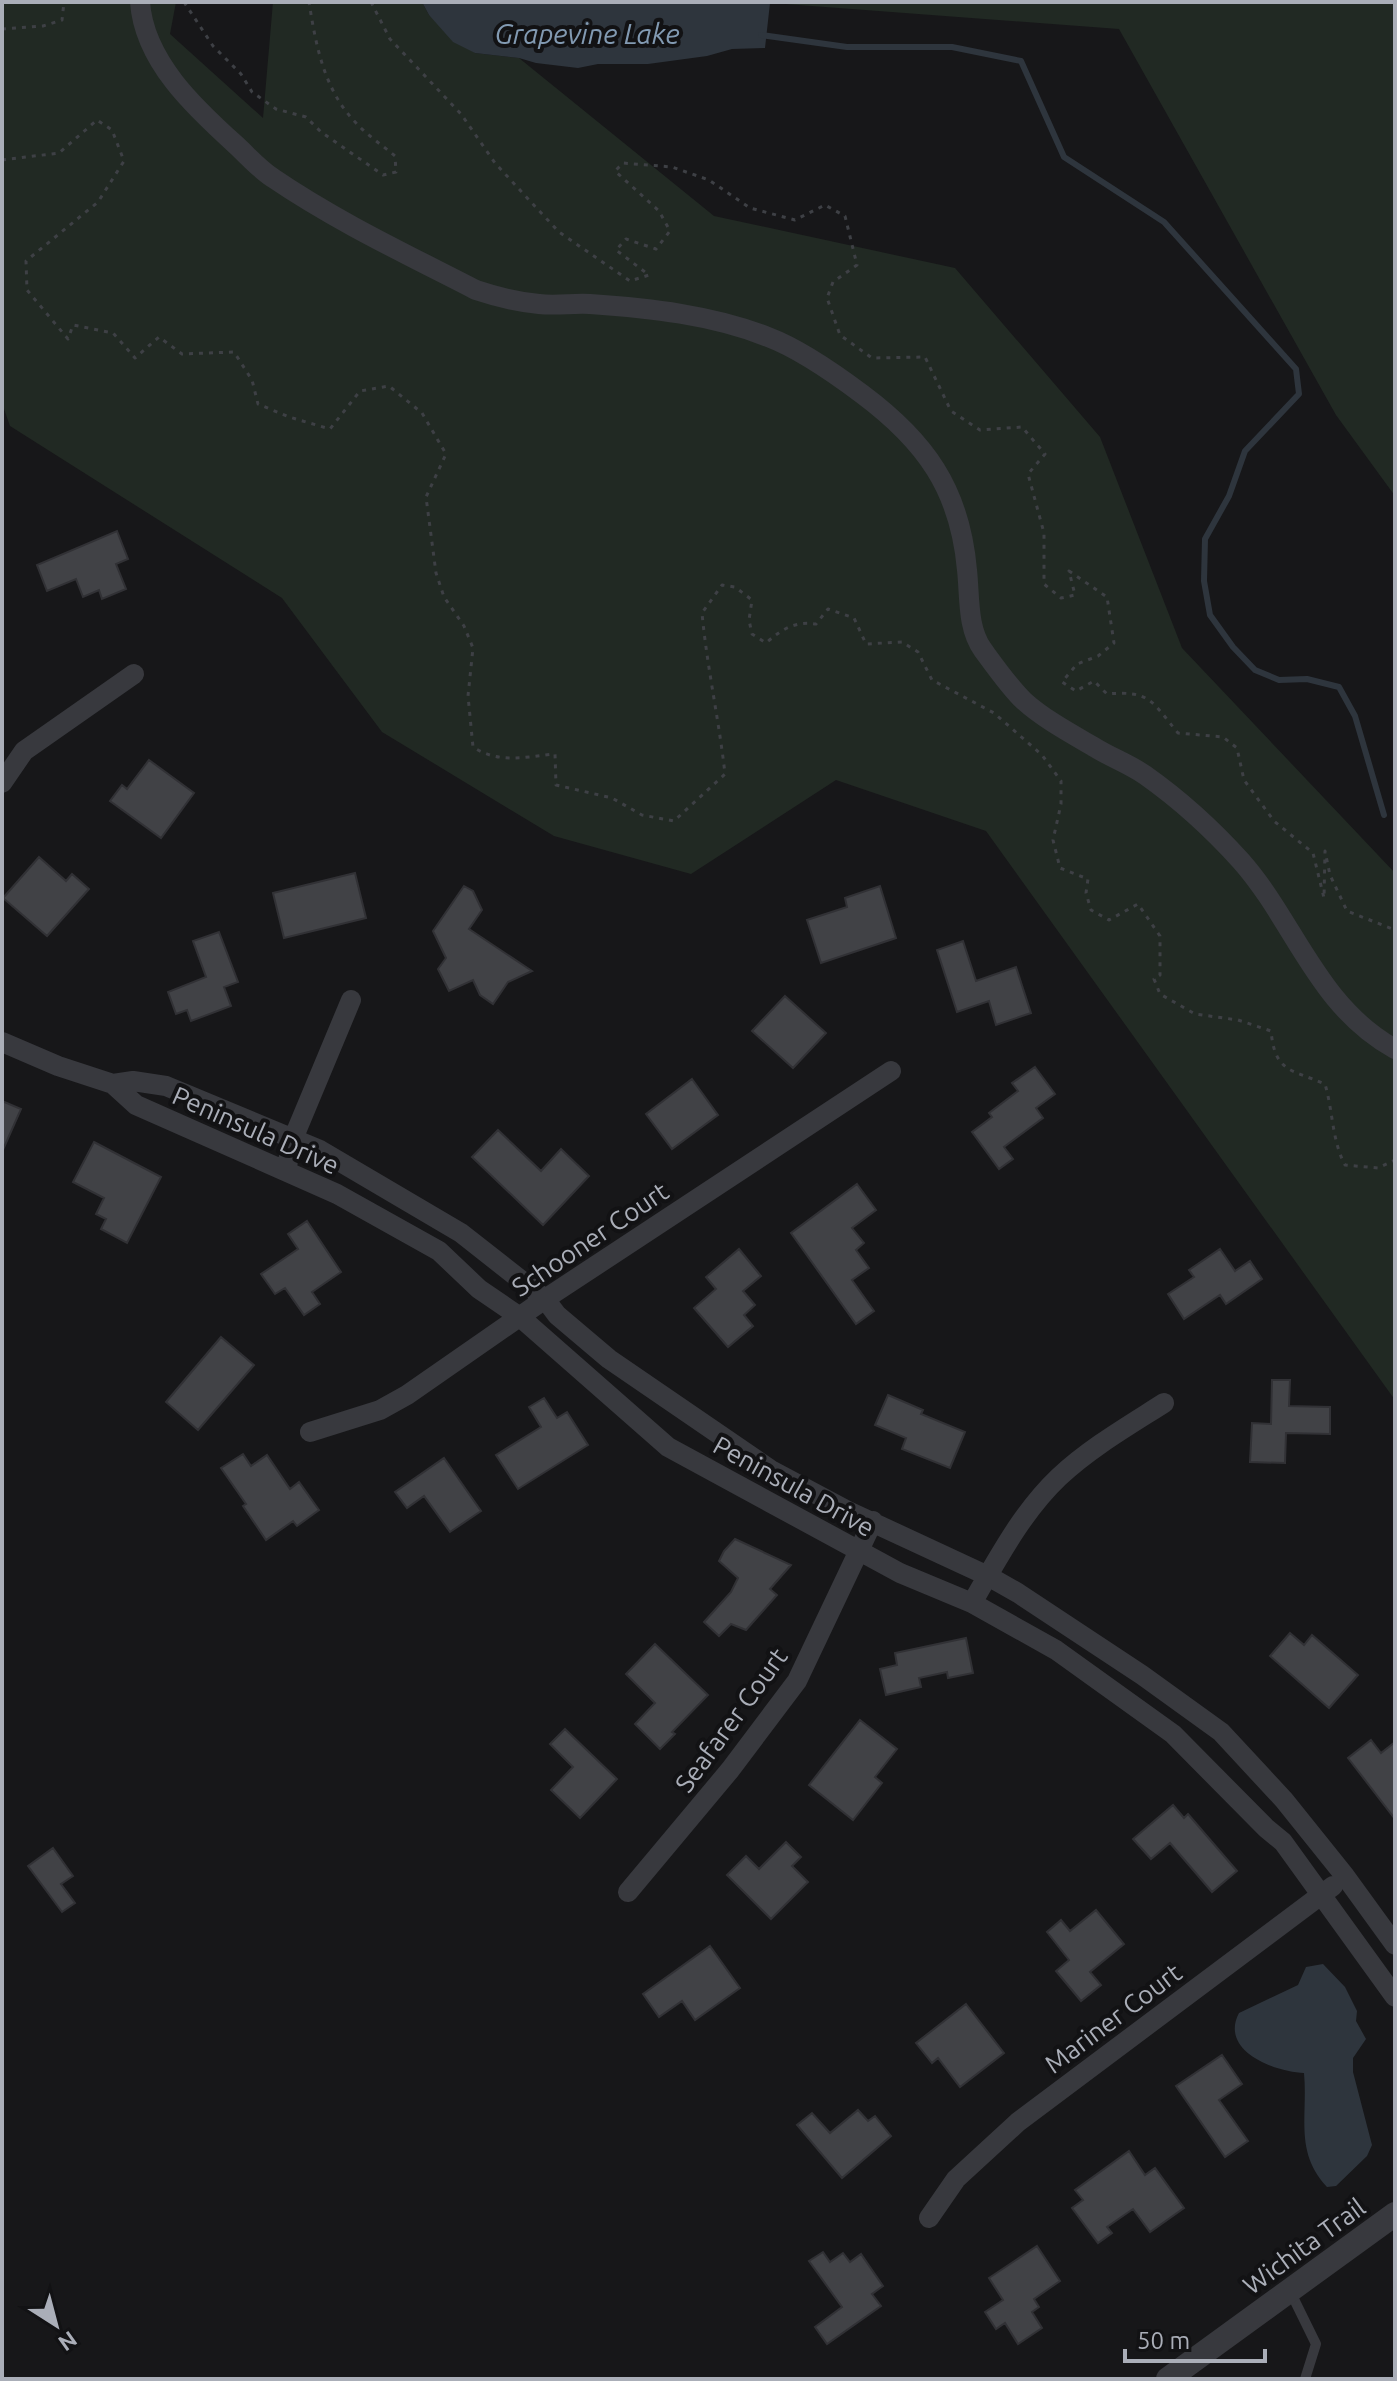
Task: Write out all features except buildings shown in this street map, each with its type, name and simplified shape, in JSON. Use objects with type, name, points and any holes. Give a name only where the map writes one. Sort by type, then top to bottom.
[{"type":"street","points":[[140,2],[141,21],[153,48],[188,97],[270,177],[336,215],[498,298],[541,305],[589,304],[690,316],[769,337],[861,393],[887,414],[932,462],[948,488],[966,552],[973,633],[1021,699],[1094,748],[1143,774],[1221,841],[1263,890],[1308,964],[1334,996],[1380,1041],[1395,1049]]},
{"type":"street","points":[[2,783],[24,751],[134,674]]},
{"type":"street","points":[[286,1170],[293,1139],[351,1000]]},
{"type":"street","name":"Peninsula Drive","points":[[2,1042],[58,1066],[113,1084],[136,1105],[337,1194],[439,1251],[479,1289],[520,1317],[668,1447],[900,1573],[972,1603],[1056,1650],[1173,1734],[1283,1842],[1395,1997]]},
{"type":"street","name":"Schooner Court","points":[[310,1432],[380,1410],[407,1395],[545,1299],[891,1071]]},
{"type":"street","name":"Peninsula Drive","points":[[113,1084],[133,1081],[166,1086],[320,1150],[461,1233],[545,1299],[557,1315],[609,1359],[771,1470],[988,1576],[1142,1675],[1221,1732],[1284,1800],[1395,1945]]},
{"type":"street","points":[[972,1603],[1028,1511],[1057,1479],[1081,1458],[1164,1403]]},
{"type":"street","name":"Seafarer Court","points":[[628,1892],[730,1770],[797,1681],[873,1521]]},
{"type":"street","name":"Mariner Court","points":[[929,2218],[956,2179],[1018,2122],[1345,1876]]},
{"type":"street","name":"Wichita Trail","points":[[1168,2379],[1395,2214]]},
{"type":"lane","points":[[1290,2291],[1316,2344],[1305,2379]]},
{"type":"path","points":[[2,29],[43,26],[62,20],[64,2]]},
{"type":"path","points":[[184,2],[213,46],[241,74],[252,92],[276,109],[306,117],[321,132],[383,175],[396,172],[395,156],[357,125],[337,101],[319,58],[309,2]]},
{"type":"path","points":[[2,160],[59,153],[97,120],[112,130],[124,161],[98,202],[26,261],[27,290],[68,339],[73,325],[113,333],[135,358],[159,337],[182,354],[234,352],[252,380],[258,404],[330,429],[360,391],[389,386],[422,413],[446,454],[426,497],[436,573],[444,597],[464,626],[473,648],[468,696],[473,747],[488,757],[555,754],[556,785],[612,798],[642,815],[674,821],[725,774],[719,723],[706,663],[702,613],[722,585],[735,587],[752,600],[749,620],[752,634],[766,643],[778,632],[800,622],[816,624],[828,609],[854,618],[866,644],[902,642],[918,652],[932,680],[994,713],[1042,755],[1061,781],[1061,804],[1053,840],[1060,868],[1088,879],[1086,893],[1091,910],[1109,920],[1138,904],[1160,936],[1160,975],[1154,979],[1160,994],[1195,1014],[1238,1020],[1271,1031],[1273,1053],[1282,1066],[1325,1084],[1337,1150],[1345,1165],[1378,1168],[1395,1160]]},
{"type":"shaded area","points":[[2,2],[176,2],[170,34],[263,118],[273,2],[422,2],[429,15],[475,53],[519,58],[714,216],[955,268],[1100,437],[1182,648],[1395,873],[1395,1400],[986,831],[836,780],[691,874],[554,836],[382,732],[282,598],[10,426],[2,403]]},
{"type":"shaded area","points":[[757,2],[1395,2],[1395,496],[1336,415],[1119,29]]},
{"type":"water","name":"Grapevine Lake","points":[[422,2],[770,3],[765,48],[732,49],[707,56],[648,64],[598,64],[578,68],[475,53],[453,42],[429,15]]},
{"type":"water","points":[[1323,1964],[1345,1987],[1357,2011],[1356,2021],[1366,2039],[1353,2058],[1353,2072],[1372,2145],[1367,2156],[1336,2186],[1327,2187],[1317,2174],[1306,2147],[1304,2073],[1279,2069],[1253,2057],[1237,2038],[1235,2026],[1239,2013],[1298,1985],[1306,1967]]},
{"type":"waterway","points":[[761,35],[847,47],[952,47],[1021,61],[1064,157],[1164,222],[1296,369],[1299,394],[1245,451],[1229,496],[1205,539],[1204,581],[1210,615],[1233,647],[1255,670],[1279,680],[1307,679],[1339,687],[1355,716],[1384,815]]}]
